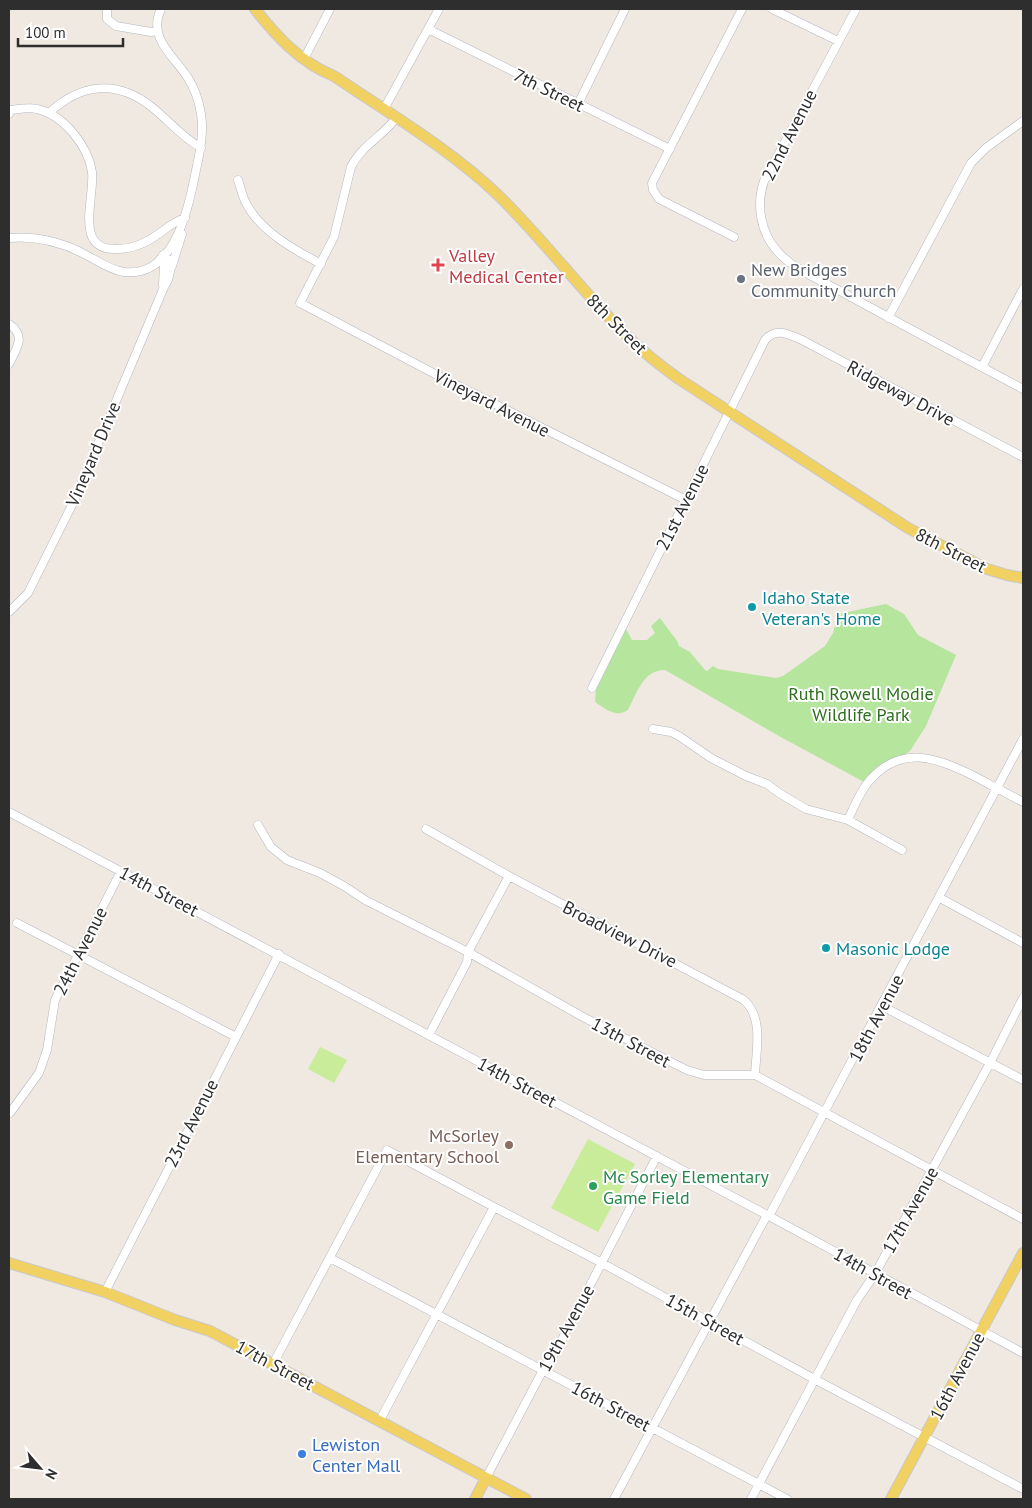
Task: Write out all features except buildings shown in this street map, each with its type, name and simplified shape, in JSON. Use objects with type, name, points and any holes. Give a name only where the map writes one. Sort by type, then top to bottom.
[{"type":"main road","name":"8th Street","points":[[255,9],[275,34],[304,59],[334,76],[446,152],[497,195],[522,220],[596,304],[644,353],[679,379],[908,528],[987,569],[1023,578]]},
{"type":"main road","name":"16th Avenue","points":[[891,1499],[1023,1253]]},
{"type":"main road","name":"17th Street","points":[[9,1263],[104,1292],[175,1320],[210,1331],[526,1499]]},
{"type":"main road","name":"19th Avenue","points":[[475,1499],[486,1478]]},
{"type":"street","points":[[107,9],[107,19],[116,26],[151,32],[156,31]]},
{"type":"street","points":[[9,238],[23,237],[71,247],[114,269],[124,272],[141,271],[162,257],[173,244],[190,202],[200,148],[201,114],[195,89],[165,48],[156,31],[160,9]]},
{"type":"street","points":[[304,59],[330,9]]},
{"type":"street","points":[[384,109],[439,9]]},
{"type":"street","points":[[578,104],[625,9]]},
{"type":"street","points":[[734,237],[659,199],[653,190],[652,183],[742,9]]},
{"type":"street","points":[[772,9],[838,42]]},
{"type":"street","name":"22nd Avenue","points":[[856,9],[770,170],[761,190],[760,208],[767,235],[778,253],[789,262],[888,318]]},
{"type":"street","name":"7th Street","points":[[428,29],[670,149]]},
{"type":"street","points":[[49,113],[75,94],[86,89],[107,88],[120,91],[142,100],[185,138],[200,148]]},
{"type":"street","points":[[9,111],[30,108],[49,113],[68,128],[85,151],[92,170],[89,226],[92,237],[97,244],[112,249],[133,246],[149,240],[173,223],[185,218]]},
{"type":"street","points":[[238,180],[245,202],[263,226],[320,264],[334,237],[351,167],[361,152],[390,127],[396,118]]},
{"type":"street","points":[[1023,122],[986,148],[971,163],[888,318],[1023,389]]},
{"type":"street","name":"Vineyard Drive","points":[[9,612],[28,593],[74,501],[172,268],[185,218]]},
{"type":"street","points":[[162,257],[172,261],[172,268]]},
{"type":"street","name":"Vineyard Drive","points":[[162,257],[164,264],[164,287]]},
{"type":"street","name":"Vineyard Avenue","points":[[320,264],[300,302],[437,375],[686,500]]},
{"type":"street","points":[[982,367],[1023,289]]},
{"type":"street","points":[[9,324],[15,328],[19,335],[18,344],[9,364]]},
{"type":"street","name":"21st Avenue","points":[[592,688],[765,340],[769,335],[777,332]]},
{"type":"street","name":"Ridgeway Drive","points":[[777,332],[783,332],[802,340],[1023,457]]},
{"type":"street","points":[[654,729],[671,732],[679,736],[711,758],[746,776],[767,784],[778,793],[806,809],[848,820],[902,850]]},
{"type":"street","name":"18th Avenue","points":[[614,1499],[709,1321],[882,1006],[1023,739]]},
{"type":"street","points":[[848,820],[869,781],[886,767],[918,757],[945,762],[1023,802]]},
{"type":"street","name":"14th Street","points":[[9,812],[279,954],[1023,1353]]},
{"type":"street","name":"13th Street","points":[[258,825],[271,847],[287,860],[320,873],[365,900],[468,952],[583,1016],[687,1070],[714,1076],[755,1075]]},
{"type":"street","name":"Broadview Drive","points":[[426,829],[509,876],[744,1000],[753,1009],[756,1021],[755,1075]]},
{"type":"street","name":"24th Avenue","points":[[10,1113],[39,1073],[47,1050],[55,1000],[121,871]]},
{"type":"street","points":[[429,1035],[467,962],[468,952],[509,876]]},
{"type":"street","points":[[940,898],[1023,943]]},
{"type":"street","points":[[17,923],[236,1037]]},
{"type":"street","name":"23rd Avenue","points":[[104,1292],[279,954]]},
{"type":"street","name":"17th Avenue","points":[[751,1499],[857,1300],[875,1274],[990,1063],[1023,998]]},
{"type":"street","points":[[882,1006],[1023,1080]]},
{"type":"street","points":[[755,1075],[1023,1219]]},
{"type":"street","name":"15th Street","points":[[330,1258],[387,1150],[602,1262],[816,1380],[1023,1489]]},
{"type":"street","name":"19th Avenue","points":[[486,1478],[543,1370],[556,1351],[657,1156]]},
{"type":"street","points":[[380,1420],[494,1207]]},
{"type":"street","points":[[273,1364],[330,1258]]},
{"type":"street","name":"16th Street","points":[[330,1258],[787,1499]]},
{"type":"green space","name":"Ruth Rowell Modie Wildlife Park","points":[[886,604],[904,614],[918,635],[956,655],[926,726],[910,751],[864,782],[777,735],[665,670],[657,671],[646,678],[628,710],[615,713],[595,702],[596,690],[626,629],[632,640],[647,640],[655,633],[651,626],[660,618],[679,646],[690,652],[705,670],[707,671],[713,666],[718,669],[776,678],[783,676],[825,646],[833,633],[838,614]]},
{"type":"green space","points":[[320,1047],[347,1060],[334,1083],[308,1069]]},
{"type":"green space","name":"Mc Sorley Elementary Game Field","points":[[588,1139],[635,1164],[598,1232],[551,1208]]},
{"type":"place","name":"Valley Medical Center","points":[[438,265]]},
{"type":"place","name":"New Bridges Community Church","points":[[741,279]]},
{"type":"place","name":"Idaho State Veteran's Home","points":[[752,607]]},
{"type":"place","name":"Masonic Lodge","points":[[826,948]]},
{"type":"place","name":"McSorley Elementary School","points":[[509,1145]]},
{"type":"place","name":"Mc Sorley Elementary Game Field","points":[[593,1186]]},
{"type":"place","name":"Lewiston Center Mall","points":[[302,1454]]}]
